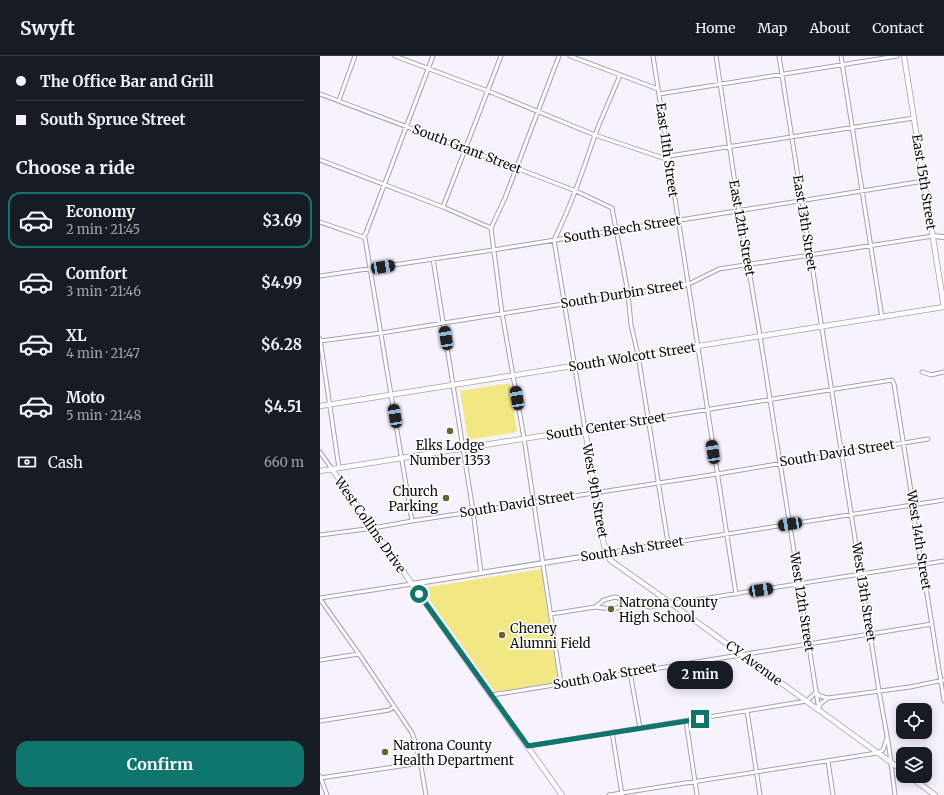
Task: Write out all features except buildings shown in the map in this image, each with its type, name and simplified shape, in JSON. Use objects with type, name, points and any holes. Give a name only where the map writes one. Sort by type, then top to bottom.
[{"type":"main road","name":"East 15th Street","points":[[904,56],[944,307]]},
{"type":"main road","name":"South Wolcott Street","points":[[320,406],[944,307]]},
{"type":"main road","name":"South Center Street","points":[[320,471],[584,429]]},
{"type":"main road","name":"West 9th Street","points":[[584,429],[606,553]]},
{"type":"main road","name":"West Collins Drive","points":[[332,469],[562,795]]},
{"type":"main road","name":"CY Avenue","points":[[606,553],[610,560],[896,766]]},
{"type":"main road","points":[[919,783],[935,795]]},
{"type":"street","points":[[338,100],[355,56]]},
{"type":"street","points":[[395,56],[488,90],[595,135],[669,158],[914,118]]},
{"type":"street","points":[[363,237],[366,233],[433,56]]},
{"type":"street","points":[[443,207],[501,56]]},
{"type":"street","points":[[559,56],[491,228],[502,313],[524,438],[561,684]]},
{"type":"street","points":[[570,56],[658,89]]},
{"type":"street","name":"East 11th Street","points":[[653,56],[736,594]]},
{"type":"street","name":"East 12th Street","points":[[716,56],[729,147],[770,399]]},
{"type":"street","name":"East 13th Street","points":[[779,56],[832,390]]},
{"type":"street","points":[[841,56],[882,318]]},
{"type":"street","points":[[659,94],[897,56]]},
{"type":"street","points":[[584,429],[554,240],[576,191],[595,135],[620,75]]},
{"type":"street","name":"South Grant Street","points":[[320,94],[576,191],[612,208],[616,230]]},
{"type":"street","points":[[320,160],[443,207],[491,228]]},
{"type":"street","name":"South Beech Street","points":[[320,276],[924,181]]},
{"type":"street","points":[[320,222],[365,238],[412,520]]},
{"type":"street","points":[[616,230],[628,293],[631,325],[638,355],[657,482],[668,543]]},
{"type":"street","name":"South Durbin Street","points":[[320,340],[380,333],[689,284],[719,270],[871,245],[933,236],[944,237]]},
{"type":"street","points":[[433,259],[452,385],[474,511],[481,574]]},
{"type":"street","points":[[320,340],[339,468]]},
{"type":"street","points":[[922,372],[931,375],[944,372]]},
{"type":"street","name":"South Center Street","points":[[584,429],[892,380]]},
{"type":"street","name":"West 14th Street","points":[[892,380],[894,384],[921,565],[942,681],[944,701]]},
{"type":"street","name":"West 13th Street","points":[[832,390],[896,795]]},
{"type":"street","name":"West 12th Street","points":[[770,399],[819,710]]},
{"type":"street","name":"South David Street","points":[[320,535],[533,503],[596,491],[717,474],[780,462],[928,439]]},
{"type":"street","points":[[320,452],[332,469]]},
{"type":"street","name":"South Ash Street","points":[[320,599],[944,500]]},
{"type":"street","points":[[595,607],[604,600],[615,597],[650,607],[944,561]]},
{"type":"street","points":[[320,599],[412,733],[421,763],[426,795]]},
{"type":"street","points":[[551,614],[595,607],[612,609],[632,601]]},
{"type":"street","name":"South Oak Street","points":[[492,695],[932,624]]},
{"type":"street","points":[[320,660],[359,654]]},
{"type":"street","points":[[630,672],[640,728]]},
{"type":"street","points":[[528,746],[807,701],[816,692],[820,696],[828,698],[942,681]]},
{"type":"street","points":[[819,710],[820,704],[828,698]]},
{"type":"street","points":[[320,721],[389,710],[394,707]]},
{"type":"street","points":[[747,711],[760,795]]},
{"type":"street","points":[[686,721],[697,795]]},
{"type":"street","points":[[612,732],[622,794]]},
{"type":"street","points":[[609,795],[877,753],[883,750],[888,738]]},
{"type":"street","points":[[828,761],[833,795]]},
{"type":"street","points":[[327,795],[320,777],[421,763]]},
{"type":"shaded area","points":[[510,383],[517,432],[468,440],[460,391]]},
{"type":"shaded area","name":"Cheney Alumni Field","points":[[541,569],[558,682],[495,692],[421,588]]},
{"type":"place","name":"Elks Lodge Number 1353","points":[[450,431]]},
{"type":"place","name":"Church Parking","points":[[446,498]]},
{"type":"place","name":"Natrona County High School","points":[[611,609]]},
{"type":"place","name":"Cheney Alumni Field","points":[[502,635]]},
{"type":"place","name":"Natrona County Health Department","points":[[385,752]]},
{"type":"route","points":[[419,594],[528,746],[700,719]]}]
